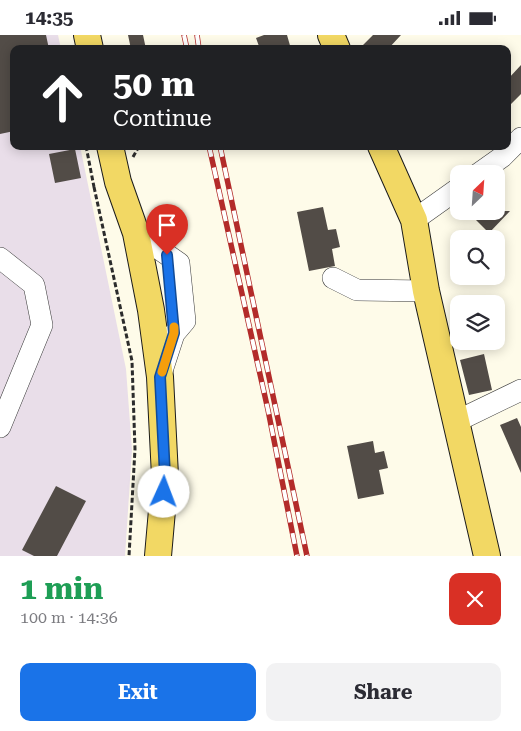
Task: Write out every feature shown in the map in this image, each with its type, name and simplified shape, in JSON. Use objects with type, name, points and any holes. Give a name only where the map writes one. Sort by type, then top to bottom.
[{"type":"main road","points":[[383,150],[414,220],[426,291],[487,556]]},
{"type":"main road","points":[[122,152],[118,182],[136,233],[151,310],[160,377],[165,476],[158,556]]},
{"type":"street","points":[[511,148],[521,138]]},
{"type":"street","points":[[491,165],[509,150]]},
{"type":"street","points":[[414,220],[450,194]]},
{"type":"street","points":[[136,233],[167,255],[174,333],[160,377]]},
{"type":"street","points":[[0,258],[34,285],[42,325],[0,427]]},
{"type":"street","points":[[0,267],[34,285]]},
{"type":"street","points":[[334,278],[356,290],[426,291]]},
{"type":"street","points":[[457,421],[521,391]]},
{"type":"path","points":[[94,187],[132,361],[135,449],[128,556]]},
{"type":"shaded area","points":[[0,35],[58,35],[60,45],[10,45],[10,150],[81,150],[126,369],[132,450],[125,556],[0,556]]},
{"type":"building","points":[[0,35],[46,35],[48,45],[10,45],[10,132],[0,134]]},
{"type":"building","points":[[128,35],[143,35],[145,45],[130,45]]},
{"type":"building","points":[[264,35],[287,35],[290,45],[259,45],[256,38]]},
{"type":"building","points":[[373,35],[401,35],[392,45],[363,45]]},
{"type":"building","points":[[521,65],[521,94],[511,104],[511,76]]},
{"type":"building","points":[[75,150],[81,178],[55,183],[49,154]]},
{"type":"building","points":[[323,207],[328,230],[336,229],[340,247],[332,249],[335,266],[309,271],[297,212]]},
{"type":"building","points":[[476,220],[501,220],[492,230],[486,230]]},
{"type":"building","points":[[174,231],[175,245],[159,234],[159,232]]},
{"type":"building","points":[[484,354],[492,390],[469,395],[460,360]]},
{"type":"building","points":[[517,418],[521,427],[521,473],[500,425]]},
{"type":"building","points":[[373,441],[375,453],[384,451],[388,468],[379,470],[384,494],[358,499],[347,446]]},
{"type":"building","points":[[56,486],[86,501],[57,556],[34,556],[22,550]]},
{"type":"railway","points":[[184,35],[186,45]]},
{"type":"railway","points":[[197,35],[198,45]]},
{"type":"railway","points":[[210,150],[268,410],[297,556]]},
{"type":"railway","points":[[221,150],[307,556]]},
{"type":"slow traffic","points":[[162,372],[174,333],[174,327]]},
{"type":"route","points":[[164,492],[165,476],[160,377],[174,333],[167,255]]}]
